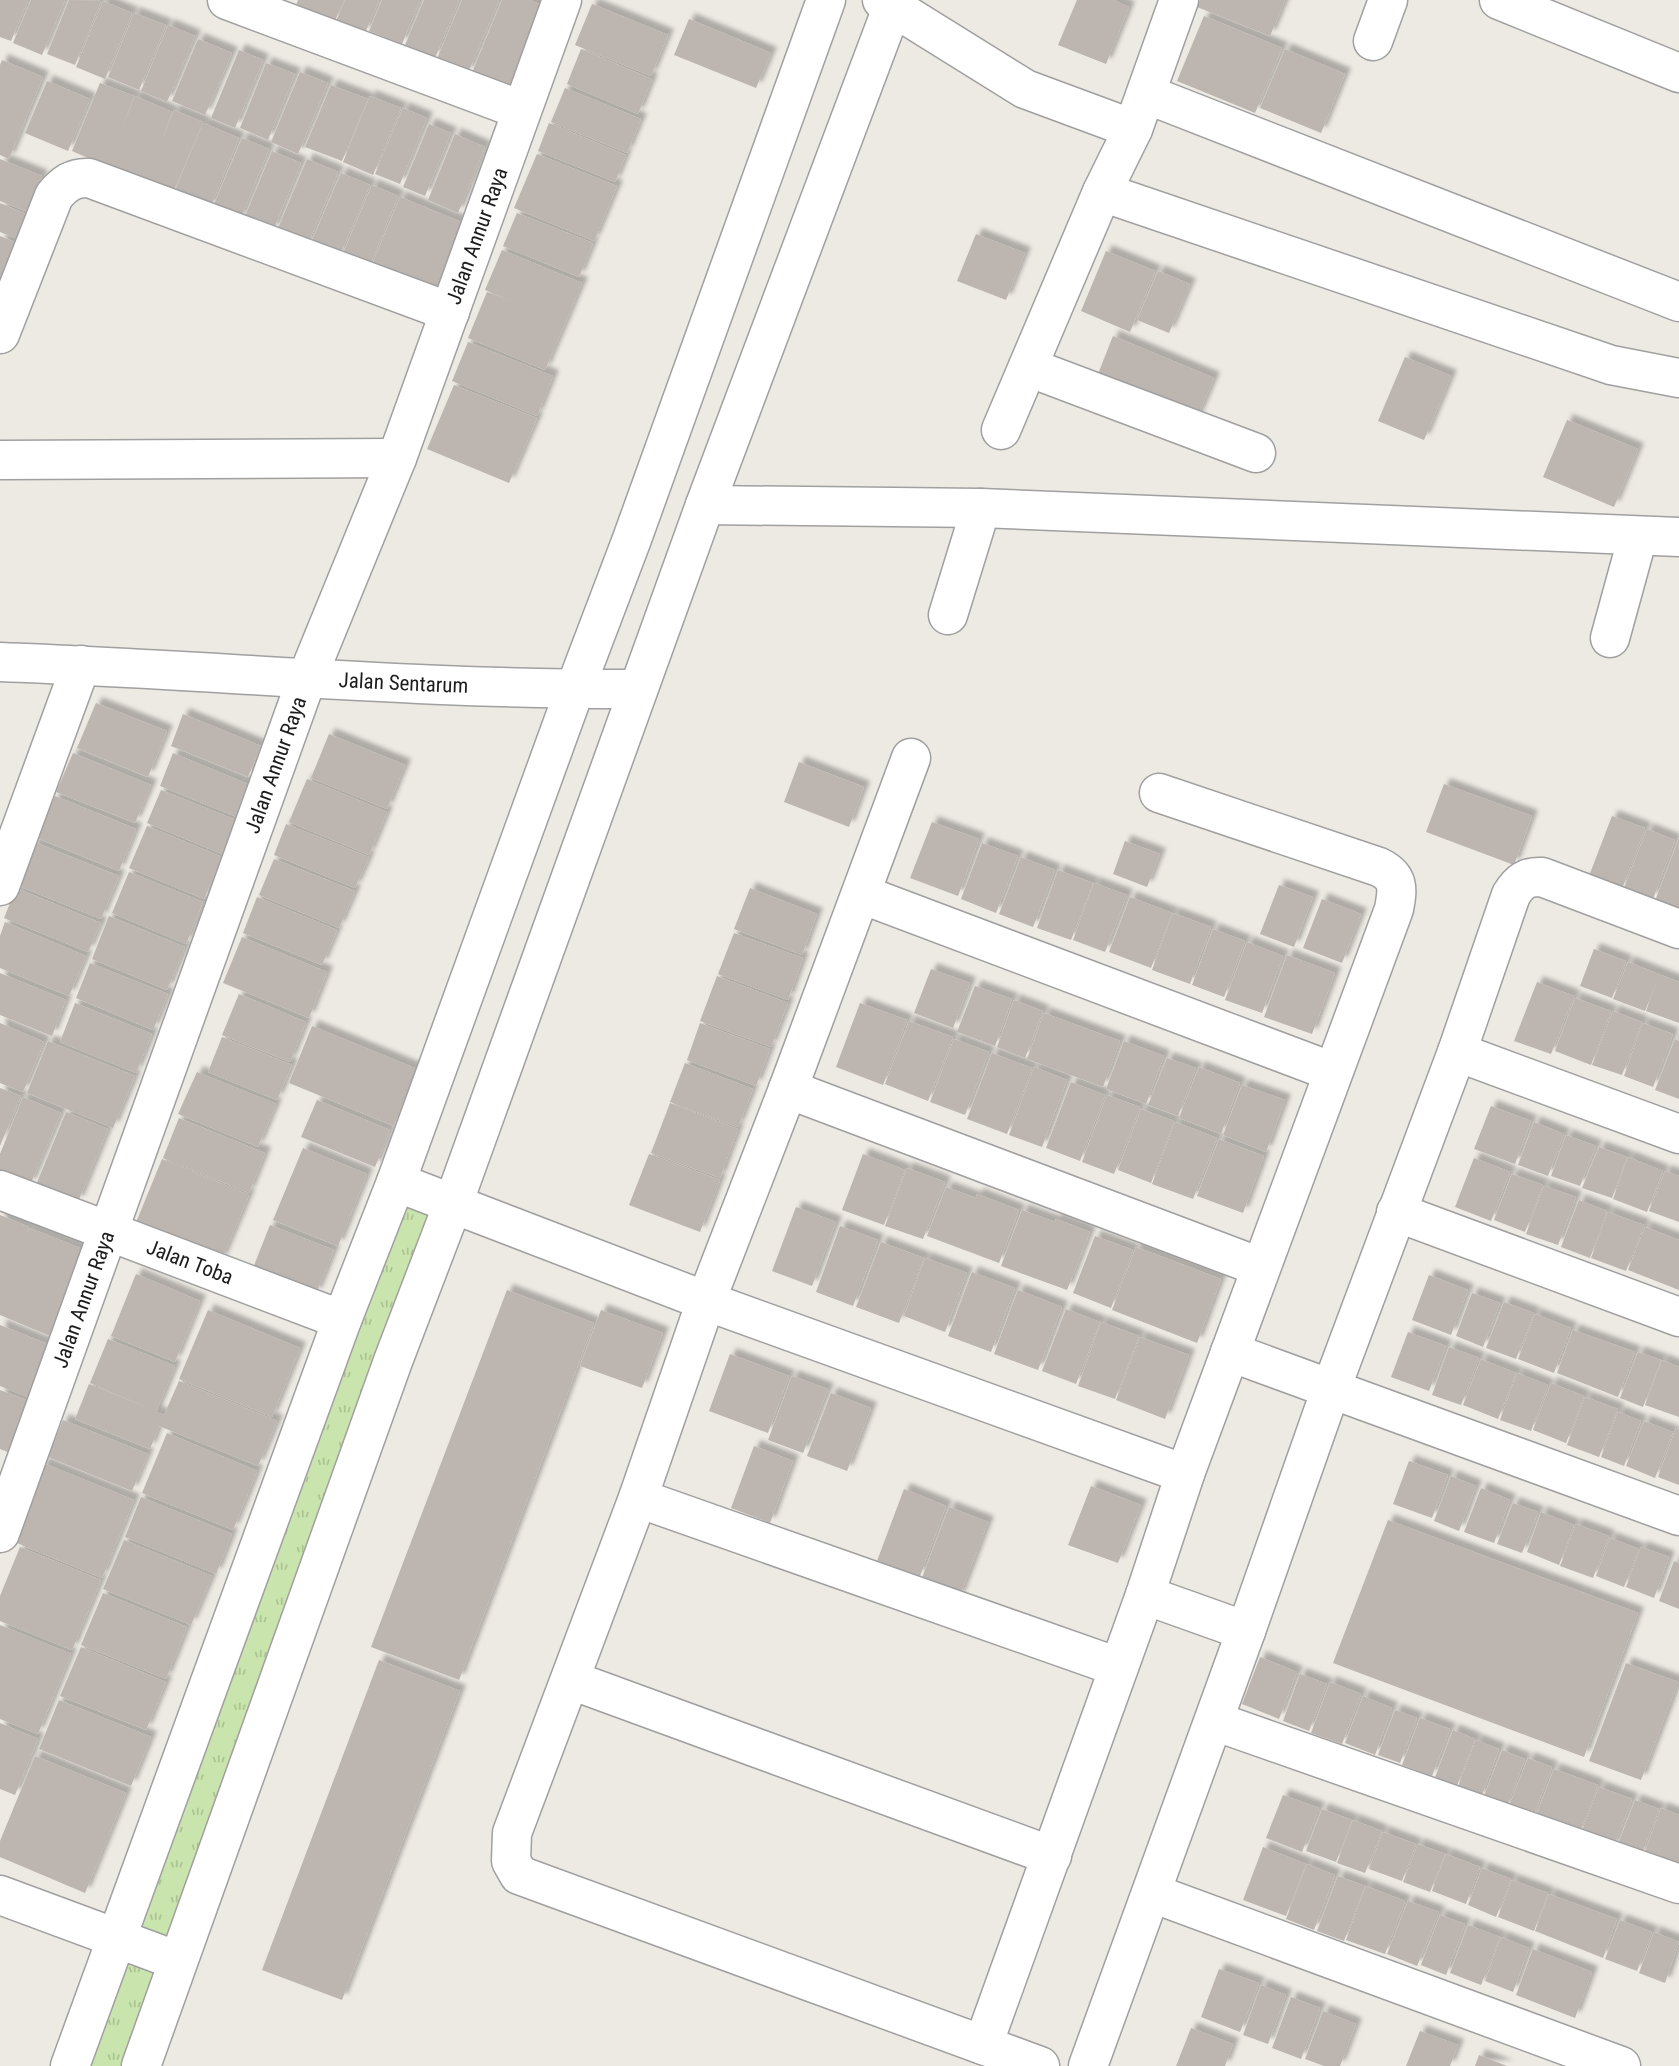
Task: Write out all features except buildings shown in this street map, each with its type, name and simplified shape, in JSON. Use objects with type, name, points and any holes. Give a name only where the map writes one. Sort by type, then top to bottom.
[{"type":"street","points":[[227,0],[521,110]]},
{"type":"street","name":"Jalan Annur Raya","points":[[0,1534],[307,678],[397,458],[562,0]]},
{"type":"street","points":[[70,2066],[342,1320],[396,1182],[632,539],[826,0]]},
{"type":"street","points":[[1001,430],[1102,192],[1133,129],[1180,0]]},
{"type":"street","points":[[1373,41],[1388,0]]},
{"type":"street","points":[[1499,0],[1679,73]]},
{"type":"street","points":[[141,2066],[384,1387],[890,2],[1025,89],[1133,129]]},
{"type":"street","points":[[1146,94],[1679,302]]},
{"type":"street","points":[[0,334],[54,196],[69,181],[82,177],[450,312]]},
{"type":"street","points":[[1102,192],[1611,365],[1678,376]]},
{"type":"street","points":[[1028,367],[1256,453]]},
{"type":"street","points":[[0,460],[397,458]]},
{"type":"street","points":[[705,505],[981,508],[1679,537]]},
{"type":"street","points":[[948,615],[981,508]]},
{"type":"street","points":[[1610,638],[1638,537]]},
{"type":"street","name":"Jalan Sentarum","points":[[0,662],[307,678],[638,689]]},
{"type":"street","points":[[0,886],[81,665]]},
{"type":"street","points":[[911,758],[706,1301],[638,1498],[512,1833],[511,1861],[519,1875],[1040,2066]]},
{"type":"street","points":[[983,2045],[1145,1595],[1185,1474],[1394,909],[1397,892],[1395,880],[1390,873],[1379,867],[1159,793]]},
{"type":"street","points":[[1088,2066],[1395,1212],[1457,1052],[1511,895],[1524,880],[1532,876],[1542,877],[1679,929]]},
{"type":"street","points":[[861,894],[1333,1072]]},
{"type":"street","points":[[1457,1052],[1679,1134]]},
{"type":"street","points":[[788,1089],[1260,1267]]},
{"type":"street","points":[[396,1182],[706,1301],[1185,1474]]},
{"type":"street","name":"Jalan Toba","points":[[0,1190],[342,1320]]},
{"type":"street","points":[[1395,1212],[1679,1317]]},
{"type":"street","points":[[1230,1352],[1679,1516]]},
{"type":"street","points":[[638,1498],[1118,1667]]},
{"type":"street","points":[[1145,1595],[1246,1631]]},
{"type":"street","points":[[571,1680],[1052,1856]]},
{"type":"street","points":[[1214,1721],[1679,1884]]},
{"type":"street","points":[[1152,1893],[1621,2066]]},
{"type":"street","points":[[0,1895],[178,1961]]},
{"type":"green space","points":[[396,1182],[453,1204],[141,2066],[70,2066]]}]
